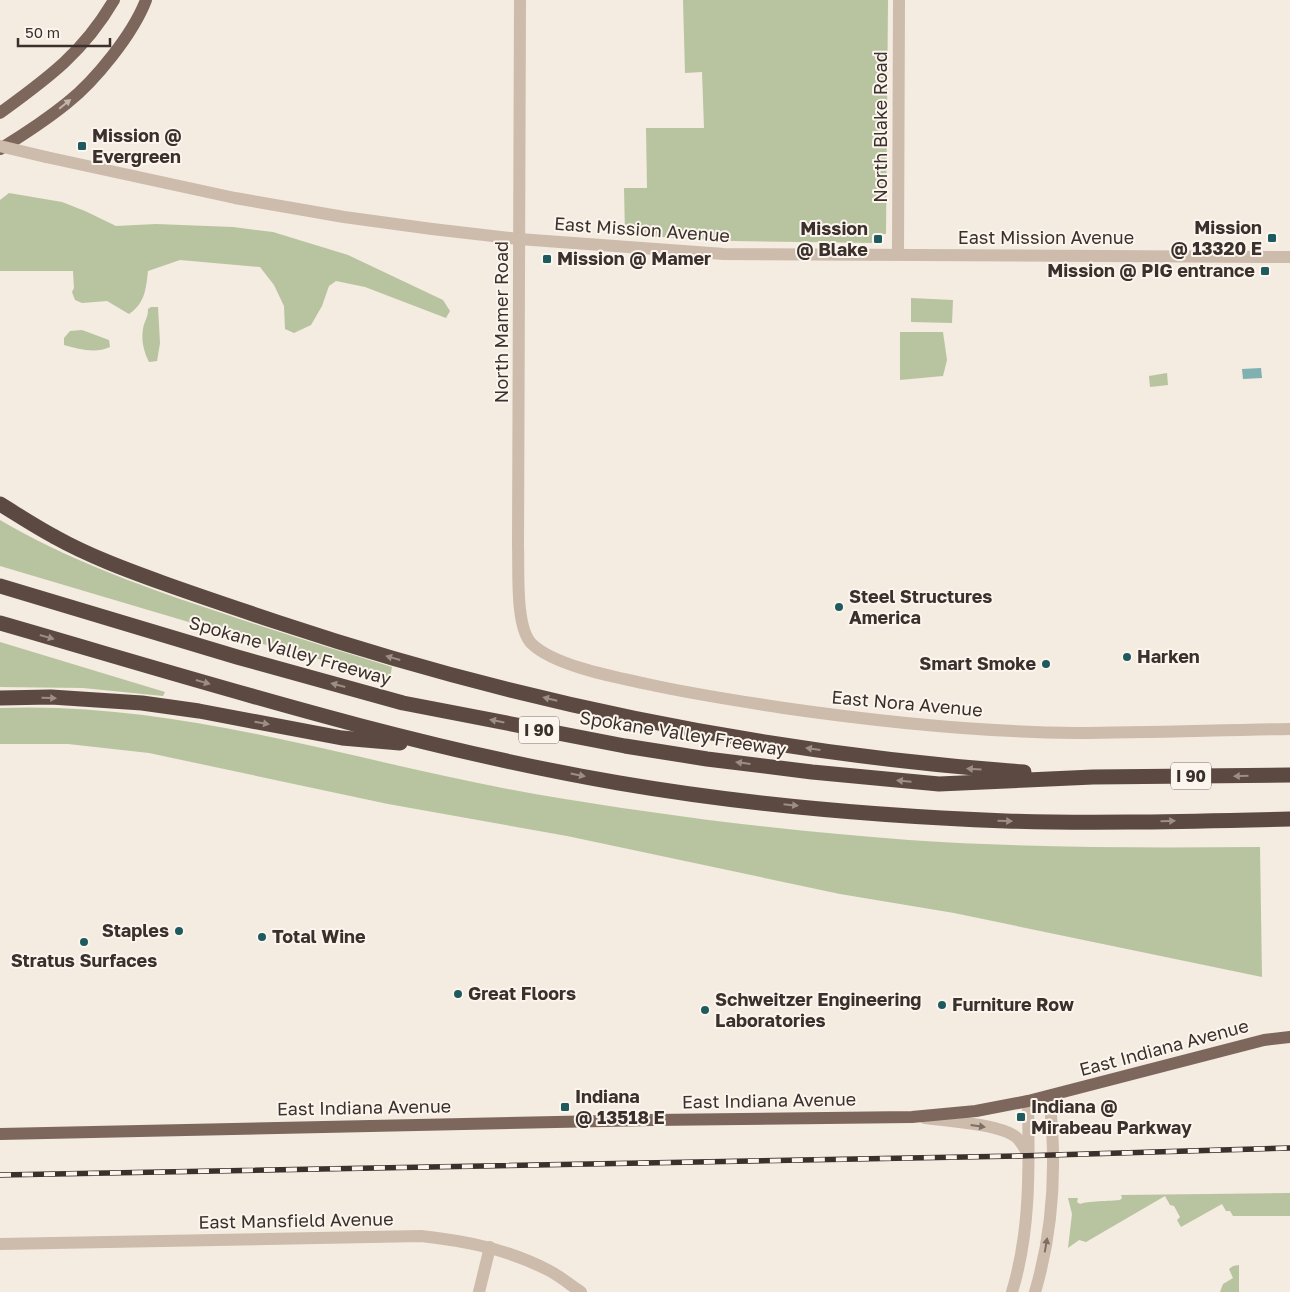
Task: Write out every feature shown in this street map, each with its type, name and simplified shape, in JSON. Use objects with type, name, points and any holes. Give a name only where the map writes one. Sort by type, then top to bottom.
[{"type":"highway","points":[[0,504],[56,538],[115,565],[305,631],[474,681],[577,706],[659,723],[784,744],[964,768],[1093,777]]},
{"type":"highway","name":"Spokane Valley Freeway","points":[[0,586],[238,657],[403,703],[625,746],[757,765],[939,784],[1093,777],[1290,775]]},
{"type":"highway","name":"I 90","points":[[0,623],[267,700],[441,746],[530,766],[621,783],[709,796],[842,811],[1007,821],[1090,822],[1290,818]]},
{"type":"highway","points":[[0,698],[50,697],[142,703],[199,711],[342,738],[441,746]]},
{"type":"main road","points":[[0,113],[47,79],[68,61],[103,20],[114,0]]},
{"type":"main road","points":[[0,148],[68,102],[96,74],[129,34],[146,0]]},
{"type":"main road","name":"East Indiana Avenue","points":[[0,1134],[912,1116],[976,1111],[1028,1101],[1264,1040],[1290,1037]]},
{"type":"street","name":"North Mamer Road","points":[[520,0],[518,546],[522,625],[530,643]]},
{"type":"street","name":"North Blake Road","points":[[898,254],[899,0]]},
{"type":"street","name":"East Mission Avenue","points":[[0,148],[235,198],[374,221],[519,239],[724,254],[1290,257]]},
{"type":"street","name":"East Nora Avenue","points":[[530,643],[540,651],[558,660],[657,686],[760,704],[870,719],[956,727],[1074,733],[1290,730]]},
{"type":"street","points":[[1035,1292],[1042,1266],[1052,1207],[1053,1147],[1049,1096]]},
{"type":"street","points":[[1012,1292],[1022,1250],[1026,1221],[1029,1156],[1028,1101]]},
{"type":"street","points":[[912,1116],[994,1128],[1009,1132],[1017,1138],[1029,1156]]},
{"type":"street","name":"East Mansfield Avenue","points":[[0,1244],[421,1236],[459,1240],[490,1247],[550,1271],[581,1292]]},
{"type":"street","points":[[479,1292],[490,1247]]},
{"type":"green space","points":[[683,0],[888,0],[886,234],[882,234],[881,240],[877,243],[734,241],[625,235],[624,188],[647,188],[646,128],[704,128],[702,72],[685,73]]},
{"type":"green space","points":[[9,193],[62,202],[116,226],[156,224],[233,227],[273,232],[348,255],[443,300],[450,311],[446,318],[365,287],[336,281],[329,286],[322,306],[311,325],[294,333],[285,329],[284,306],[274,285],[260,267],[180,260],[148,271],[142,300],[129,314],[107,301],[82,303],[75,300],[72,292],[74,288],[73,271],[0,271],[0,200]]},
{"type":"green space","points":[[911,298],[953,300],[952,323],[911,322]]},
{"type":"green space","points":[[158,307],[160,343],[157,361],[149,362],[143,346],[142,333],[148,309]]},
{"type":"green space","points":[[82,330],[109,340],[110,347],[93,350],[64,345],[64,338],[70,331]]},
{"type":"green space","points":[[900,332],[943,332],[947,360],[943,376],[900,380]]},
{"type":"green space","points":[[1167,373],[1168,385],[1150,387],[1149,376]]},
{"type":"green space","points":[[0,520],[75,558],[127,580],[253,623],[392,667],[390,678],[273,647],[0,566]]},
{"type":"green space","points":[[0,642],[165,692],[163,696],[83,688],[0,687]]},
{"type":"green space","points":[[0,708],[68,708],[136,714],[203,724],[535,794],[628,809],[768,827],[909,840],[997,845],[1260,847],[1262,977],[954,913],[840,894],[567,836],[388,804],[149,753],[68,744],[0,744]]},
{"type":"green space","points":[[1290,1193],[1290,1216],[1233,1216],[1230,1211],[1226,1211],[1222,1204],[1181,1227],[1177,1220],[1180,1217],[1174,1206],[1170,1205],[1165,1196],[1086,1242],[1079,1240],[1068,1248],[1072,1214],[1068,1198],[1078,1198],[1077,1202],[1080,1204],[1120,1200],[1122,1198],[1121,1195]]},
{"type":"green space","points":[[1239,1265],[1239,1292],[1220,1292],[1223,1284],[1233,1278],[1229,1269]]},
{"type":"water","points":[[1261,368],[1262,378],[1243,379],[1242,369]]},
{"type":"railway","points":[[0,1175],[1019,1156],[1290,1148]]},
{"type":"place","name":"Mission @ Evergreen","points":[[82,146]]},
{"type":"place","name":"Mission @ 13320 E","points":[[1272,238]]},
{"type":"place","name":"Mission @ Blake","points":[[878,239]]},
{"type":"place","name":"Mission @ Mamer","points":[[547,259]]},
{"type":"place","name":"Mission @ PIG entrance","points":[[1265,271]]},
{"type":"place","name":"Steel Structures America","points":[[839,607]]},
{"type":"place","name":"Harken","points":[[1127,657]]},
{"type":"place","name":"Smart Smoke","points":[[1046,664]]},
{"type":"place","name":"Staples","points":[[179,931]]},
{"type":"place","name":"Total Wine","points":[[262,937]]},
{"type":"place","name":"Stratus Surfaces","points":[[84,942]]},
{"type":"place","name":"Great Floors","points":[[458,994]]},
{"type":"place","name":"Furniture Row","points":[[942,1005]]},
{"type":"place","name":"Schweitzer Engineering Laboratories","points":[[705,1010]]},
{"type":"place","name":"Indiana @ 13518 E","points":[[565,1107]]},
{"type":"place","name":"Indiana @ Mirabeau Parkway","points":[[1021,1117]]}]
